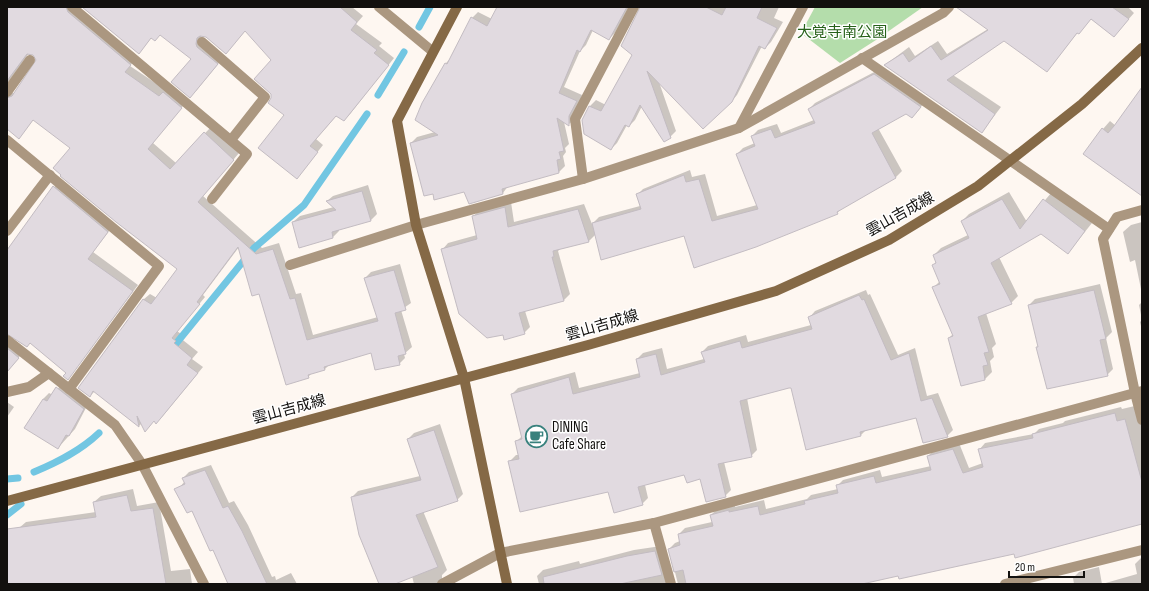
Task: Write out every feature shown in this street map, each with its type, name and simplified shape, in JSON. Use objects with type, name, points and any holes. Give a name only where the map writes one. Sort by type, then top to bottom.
[{"type":"street","points":[[72,7],[248,154],[212,199]]},
{"type":"street","points":[[379,7],[432,51]]},
{"type":"street","points":[[456,7],[397,121],[416,225],[464,378],[507,584]]},
{"type":"street","points":[[583,179],[575,119],[634,7]]},
{"type":"street","points":[[739,128],[803,7]]},
{"type":"street","points":[[290,265],[416,225],[583,179],[739,128],[943,13],[949,7]]},
{"type":"street","points":[[202,42],[265,98],[230,140]]},
{"type":"street","name":"雲山吉成線","points":[[7,501],[588,345],[776,291],[889,240],[978,186],[1082,104],[1142,48]]},
{"type":"street","points":[[862,58],[1109,229]]},
{"type":"street","points":[[7,92],[30,60]]},
{"type":"street","points":[[7,140],[159,266],[69,389]]},
{"type":"street","points":[[7,231],[50,175]]},
{"type":"street","points":[[1142,210],[1117,217],[1103,239],[1138,392],[1142,420]]},
{"type":"street","points":[[7,340],[115,425],[142,464],[204,584]]},
{"type":"street","points":[[7,392],[29,387],[49,373]]},
{"type":"street","points":[[442,584],[500,554],[654,523],[1138,392]]},
{"type":"street","points":[[654,523],[671,584]]},
{"type":"street","points":[[1005,584],[1142,550]]},
{"type":"green space","name":"大覚寺南公園","points":[[815,7],[923,7],[840,63],[801,33]]},
{"type":"building","points":[[7,7],[66,7],[68,12],[131,65],[125,72],[159,96],[163,92],[182,108],[148,149],[170,169],[204,132],[234,160],[198,202],[256,254],[273,249],[290,299],[295,298],[307,340],[378,321],[364,278],[394,270],[406,310],[395,313],[406,354],[398,356],[400,365],[375,370],[371,353],[324,367],[325,370],[308,375],[309,378],[286,385],[259,294],[252,296],[238,247],[197,302],[200,304],[172,338],[176,341],[174,343],[192,358],[187,365],[198,373],[156,424],[154,421],[145,432],[137,416],[139,427],[93,391],[90,397],[78,388],[143,299],[151,304],[177,269],[60,176],[61,175],[53,168],[70,148],[33,120],[19,139],[7,129],[7,98],[12,96],[36,60],[33,55],[27,54],[7,81]]},
{"type":"building","points":[[82,7],[340,7],[357,22],[351,30],[377,50],[374,53],[389,65],[344,121],[336,116],[310,146],[318,152],[297,179],[258,148],[284,115],[268,103],[271,98],[271,94],[254,79],[271,60],[245,31],[226,54],[206,37],[200,36],[197,38],[197,47],[218,64],[190,98],[171,82],[191,59],[160,35],[155,41],[151,38],[139,54]]},
{"type":"building","points":[[497,7],[627,7],[609,40],[591,30],[580,52],[577,50],[559,93],[577,101],[569,116],[569,126],[557,118],[564,151],[559,152],[561,159],[557,160],[559,173],[502,189],[503,194],[469,204],[464,192],[434,200],[433,194],[424,196],[410,143],[438,135],[415,120],[422,103],[445,63],[447,64],[471,17],[487,26]]},
{"type":"building","points":[[640,7],[706,7],[722,15],[726,7],[762,7],[757,18],[777,28],[765,49],[759,46],[732,102],[703,129],[647,71],[671,138],[664,142],[640,105],[629,127],[625,125],[611,150],[584,134],[582,120],[589,106],[601,111],[632,55],[621,46]]},
{"type":"building","points":[[956,7],[1112,7],[1129,19],[1114,37],[1091,19],[1079,34],[1077,33],[1047,72],[1004,41],[947,80],[995,114],[982,133],[884,65],[903,53],[909,62],[931,46],[941,60],[988,30]]},
{"type":"building","points":[[874,74],[921,107],[912,118],[906,114],[872,133],[896,178],[837,212],[838,214],[756,247],[694,268],[684,236],[601,260],[592,223],[641,209],[636,194],[684,175],[686,182],[699,179],[712,221],[758,209],[736,154],[755,146],[751,136],[771,129],[775,138],[815,123],[808,109]]},
{"type":"building","points":[[1142,87],[1142,196],[1083,154],[1102,128],[1108,133]]},
{"type":"building","points":[[53,186],[108,232],[88,259],[133,291],[68,380],[63,376],[66,373],[30,343],[27,347],[7,334],[7,250]]},
{"type":"building","points":[[362,191],[371,221],[332,232],[333,238],[299,248],[292,222],[336,210],[326,201]]},
{"type":"building","points":[[1002,199],[1020,229],[1043,199],[1085,231],[1068,254],[1041,234],[991,263],[1012,304],[978,317],[989,352],[984,353],[988,365],[983,366],[985,380],[961,386],[948,338],[953,336],[932,287],[940,284],[932,265],[936,263],[933,255],[969,238],[961,221]]},
{"type":"building","points":[[505,207],[508,227],[578,209],[589,242],[553,251],[554,257],[552,257],[564,301],[519,313],[525,334],[504,340],[503,335],[487,338],[459,314],[441,249],[477,239],[472,216]]},
{"type":"building","points":[[1094,290],[1106,339],[1100,340],[1108,376],[1047,389],[1036,347],[1038,347],[1028,305]]},
{"type":"building","points":[[859,295],[862,300],[864,299],[891,360],[909,353],[921,401],[932,398],[948,437],[923,443],[916,418],[860,432],[861,436],[806,450],[791,388],[789,388],[740,401],[752,457],[718,464],[726,497],[706,502],[700,479],[687,483],[684,475],[638,487],[643,505],[614,513],[608,492],[520,512],[508,461],[519,459],[515,441],[522,439],[511,394],[569,377],[573,394],[640,377],[636,359],[656,354],[661,375],[705,362],[701,352],[740,341],[742,348],[812,329],[808,317]]},
{"type":"building","points":[[7,348],[19,358],[7,372]]},
{"type":"building","points":[[56,387],[84,409],[69,436],[66,435],[58,449],[24,428],[43,399],[47,401]]},
{"type":"building","points":[[1115,413],[1117,421],[1125,419],[1142,482],[1142,524],[1015,558],[1014,554],[899,579],[898,576],[862,584],[686,584],[683,570],[674,572],[668,549],[680,545],[678,534],[713,526],[710,515],[729,510],[729,512],[758,506],[760,515],[805,504],[804,501],[838,493],[836,485],[874,476],[876,483],[931,470],[927,456],[953,449],[963,473],[983,467],[978,449],[1033,438],[1032,434]]},
{"type":"building","points":[[434,430],[458,501],[416,515],[438,567],[395,584],[379,584],[359,535],[351,497],[421,480],[407,439]]},
{"type":"building","points":[[205,470],[223,508],[228,506],[242,531],[267,584],[228,584],[213,550],[210,551],[192,511],[187,513],[174,489],[185,484],[182,478]]},
{"type":"building","points":[[127,495],[131,511],[153,508],[166,584],[7,584],[7,529],[96,517],[93,502]]},
{"type":"building","points":[[655,551],[662,575],[620,584],[544,584],[543,577],[627,556]]},
{"type":"waterway","points":[[419,27],[430,7]]},
{"type":"waterway","points":[[378,95],[404,52]]},
{"type":"waterway","points":[[170,351],[254,248],[304,205],[367,114]]},
{"type":"waterway","points":[[34,472],[68,456],[99,433]]},
{"type":"waterway","points":[[7,479],[18,478]]},
{"type":"waterway","points":[[7,515],[21,504]]},
{"type":"place","name":"DINING Cafe Share","points":[[537,436]]}]
